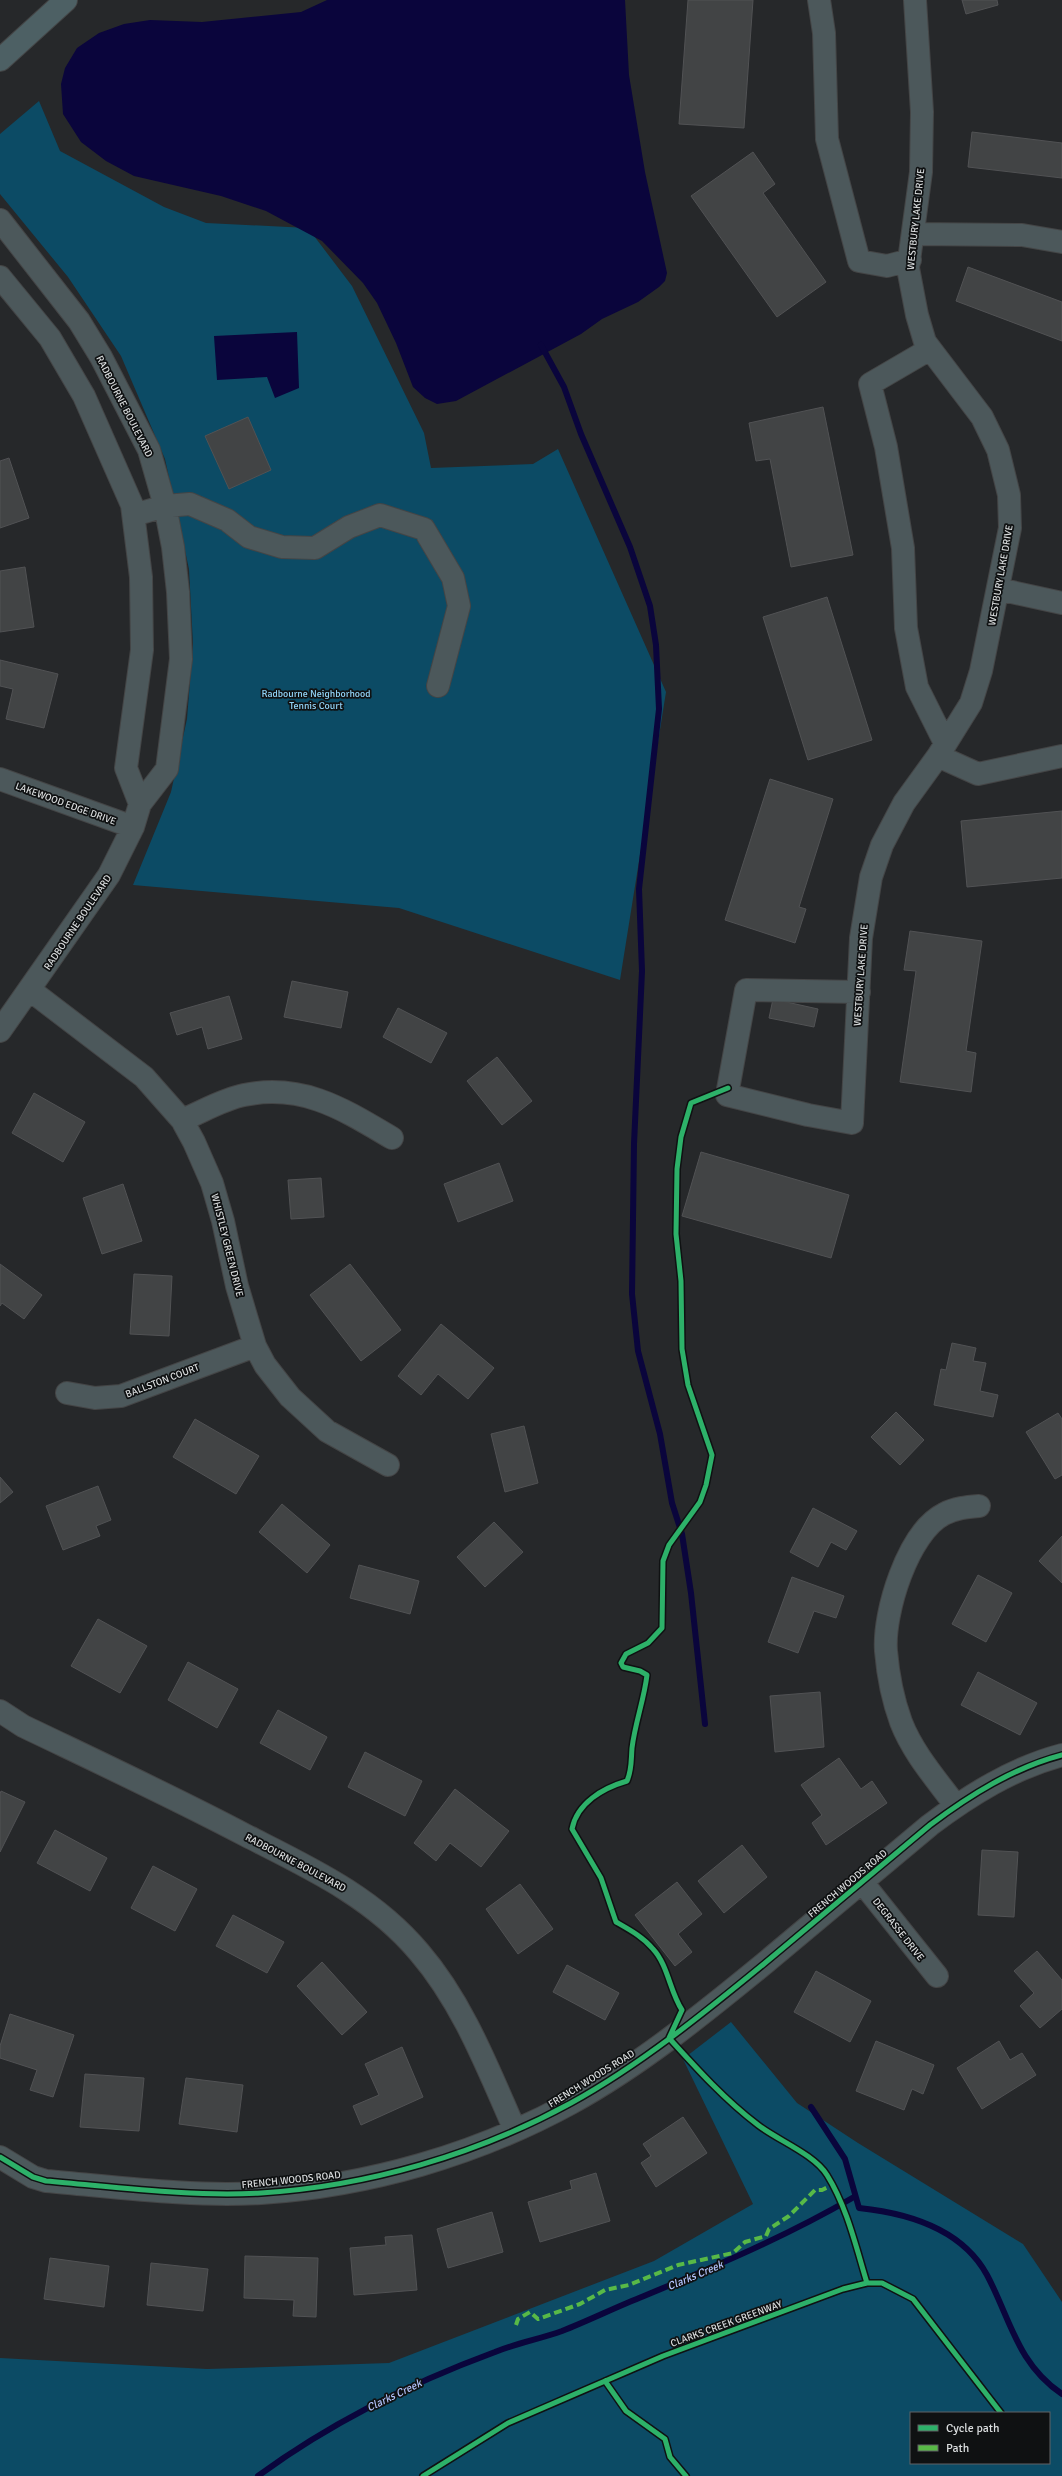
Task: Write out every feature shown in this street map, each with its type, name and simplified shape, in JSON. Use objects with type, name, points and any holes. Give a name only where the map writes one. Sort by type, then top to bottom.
[{"type":"main road","points":[[0,60],[66,0]]},
{"type":"street","points":[[819,0],[824,33],[827,139],[859,261],[887,266],[910,260]]},
{"type":"street","name":"WESTBURY LAKE DRIVE","points":[[859,992],[746,990],[727,1095],[808,1115],[852,1123],[859,992],[861,938],[871,877],[882,845],[904,803],[942,750],[973,696],[981,671],[1010,528],[1009,495],[1005,470],[998,450],[982,417],[925,342],[917,315],[908,268],[914,234],[921,172],[922,112],[915,0]]},
{"type":"street","name":"RADBOURNE BOULEVARD","points":[[0,220],[79,321],[101,357],[150,450],[165,506],[178,592],[181,659],[167,769],[140,804],[133,828],[109,875],[0,1031]]},
{"type":"street","points":[[914,234],[1022,235],[1062,242]]},
{"type":"street","points":[[0,277],[50,338],[84,396],[134,515],[141,577],[142,650],[126,768],[140,804]]},
{"type":"street","points":[[930,349],[870,384],[886,447],[903,548],[906,628],[917,687],[942,750],[978,774],[1062,756]]},
{"type":"street","points":[[134,515],[165,506],[190,504],[227,520],[250,537],[282,547],[315,548],[349,527],[380,515],[424,529],[453,578],[459,606],[438,686]]},
{"type":"street","points":[[998,589],[1062,603]]},
{"type":"street","name":"LAKEWOOD EDGE DRIVE","points":[[0,779],[133,828]]},
{"type":"street","name":"WHISTLEY GREEN DRIVE","points":[[30,990],[144,1077],[182,1120],[194,1142],[212,1183],[223,1221],[237,1286],[255,1346],[265,1364],[305,1412],[327,1432],[349,1446],[388,1465]]},
{"type":"street","points":[[182,1120],[243,1095],[270,1091],[284,1092],[311,1096],[336,1105],[392,1138]]},
{"type":"street","name":"BALLSTON COURT","points":[[67,1394],[95,1398],[121,1396],[255,1346]]},
{"type":"street","points":[[956,1806],[918,1755],[901,1722],[890,1687],[886,1650],[886,1633],[891,1600],[914,1546],[932,1522],[943,1514],[961,1507],[979,1506]]},
{"type":"street","name":"RADBOURNE BOULEVARD","points":[[0,1712],[23,1726],[228,1825],[332,1880],[370,1905],[410,1941],[447,1990],[515,2130]]},
{"type":"street","name":"FRENCH WOODS ROAD","points":[[0,2157],[33,2177],[46,2181],[172,2192],[263,2193],[320,2187],[387,2174],[451,2156],[515,2130],[574,2102],[678,2032],[956,1806],[1004,1777],[1043,1760],[1062,1755]]},
{"type":"street","name":"DEGRASSE DRIVE","points":[[862,1882],[937,1976]]},
{"type":"green space","name":"Radbourne Neighborhood Tennis Court","points":[[39,101],[60,151],[164,207],[206,223],[308,228],[352,286],[424,433],[431,468],[533,464],[558,449],[666,692],[620,980],[399,908],[133,885],[171,792],[187,719],[193,644],[189,569],[165,459],[121,356],[68,277],[0,194],[0,134]]},
{"type":"green space","points":[[731,2022],[797,2103],[858,2143],[1023,2244],[1062,2302],[1062,2476],[0,2476],[0,2358],[207,2369],[389,2363],[654,2261],[753,2204],[683,2059]]},
{"type":"shaded area","points":[[327,0],[625,0],[629,75],[645,172],[667,273],[665,281],[638,302],[602,319],[581,334],[456,401],[437,404],[425,398],[413,387],[396,343],[377,303],[363,283],[322,241],[266,211],[221,196],[134,176],[106,161],[81,142],[63,114],[61,84],[65,68],[77,48],[99,33],[124,24],[150,20],[202,22],[301,12]]},
{"type":"shaded area","points":[[297,332],[299,388],[275,398],[267,377],[217,380],[214,336]]},
{"type":"building","points":[[688,0],[753,0],[744,128],[679,124]]},
{"type":"building","points":[[962,0],[997,0],[998,5],[966,14]]},
{"type":"building","points":[[972,132],[1062,143],[1062,178],[968,167]]},
{"type":"building","points":[[753,152],[775,184],[763,193],[826,282],[777,317],[691,196]]},
{"type":"building","points":[[968,267],[1062,302],[1062,341],[956,301]]},
{"type":"building","points":[[823,407],[853,555],[791,567],[770,459],[756,461],[749,423]]},
{"type":"building","points":[[248,417],[271,470],[229,489],[205,436]]},
{"type":"building","points":[[9,458],[29,518],[0,528],[0,461]]},
{"type":"building","points":[[25,567],[34,627],[0,632],[0,571]]},
{"type":"building","points":[[827,597],[872,740],[808,760],[763,617]]},
{"type":"building","points":[[0,660],[58,674],[44,728],[6,719],[13,689],[0,686]]},
{"type":"building","points":[[770,779],[833,799],[799,907],[806,909],[795,943],[725,920]]},
{"type":"building","points":[[1062,811],[1062,878],[967,887],[961,821]]},
{"type":"building","points":[[910,931],[982,941],[966,1051],[976,1053],[971,1092],[900,1082],[916,971],[904,970]]},
{"type":"building","points":[[292,981],[348,992],[341,1028],[284,1017]]},
{"type":"building","points":[[229,996],[242,1039],[208,1049],[202,1027],[177,1035],[170,1013]]},
{"type":"building","points":[[773,999],[818,1009],[814,1027],[769,1018]]},
{"type":"building","points":[[398,1008],[447,1033],[431,1063],[383,1037]]},
{"type":"building","points":[[497,1057],[532,1101],[502,1125],[467,1081]]},
{"type":"building","points":[[34,1093],[85,1122],[63,1162],[12,1133]]},
{"type":"building","points":[[701,1152],[849,1195],[831,1258],[682,1216]]},
{"type":"building","points":[[499,1163],[513,1201],[458,1222],[444,1184]]},
{"type":"building","points":[[321,1178],[324,1217],[291,1219],[288,1180]]},
{"type":"building","points":[[123,1184],[142,1241],[102,1254],[83,1198]]},
{"type":"building","points":[[0,1264],[42,1295],[24,1319],[2,1303],[0,1306]]},
{"type":"building","points":[[350,1264],[401,1330],[361,1361],[310,1295]]},
{"type":"building","points":[[134,1274],[172,1276],[169,1336],[130,1334]]},
{"type":"building","points":[[441,1324],[494,1368],[468,1399],[438,1374],[421,1395],[398,1376]]},
{"type":"building","points":[[952,1343],[976,1348],[973,1361],[986,1363],[980,1391],[998,1395],[993,1417],[934,1405],[941,1369],[946,1370]]},
{"type":"building","points":[[896,1412],[924,1440],[900,1465],[871,1437]]},
{"type":"building","points":[[1058,1413],[1062,1419],[1062,1475],[1055,1479],[1026,1432]]},
{"type":"building","points":[[195,1419],[259,1456],[236,1494],[173,1457]]},
{"type":"building","points":[[524,1426],[538,1483],[505,1492],[491,1434]]},
{"type":"building","points":[[0,1477],[13,1492],[0,1503]]},
{"type":"building","points":[[98,1486],[111,1520],[96,1526],[100,1536],[63,1550],[46,1506]]},
{"type":"building","points":[[282,1504],[330,1545],[307,1573],[259,1532]]},
{"type":"building","points":[[813,1508],[857,1531],[846,1550],[831,1542],[818,1567],[790,1552]]},
{"type":"building","points":[[494,1522],[523,1552],[485,1587],[457,1557]]},
{"type":"building","points":[[1062,1536],[1062,1583],[1039,1561]]},
{"type":"building","points":[[359,1565],[419,1581],[410,1614],[350,1598]]},
{"type":"building","points":[[978,1575],[1012,1593],[986,1642],[952,1624]]},
{"type":"building","points":[[792,1577],[844,1596],[836,1618],[814,1611],[798,1653],[768,1642]]},
{"type":"building","points":[[98,1619],[147,1646],[120,1693],[71,1666]]},
{"type":"building","points":[[188,1662],[238,1689],[217,1728],[168,1700]]},
{"type":"building","points":[[978,1672],[1037,1703],[1020,1735],[961,1705]]},
{"type":"building","points":[[820,1692],[824,1747],[775,1752],[770,1696]]},
{"type":"building","points":[[278,1710],[327,1737],[310,1770],[260,1743]]},
{"type":"building","points":[[365,1752],[422,1781],[405,1816],[348,1787]]},
{"type":"building","points":[[839,1758],[861,1789],[872,1781],[887,1803],[826,1845],[812,1823],[822,1815],[801,1785]]},
{"type":"building","points":[[455,1789],[509,1831],[481,1867],[450,1843],[436,1861],[414,1843]]},
{"type":"building","points":[[1,1791],[25,1802],[0,1852],[0,1794]]},
{"type":"building","points":[[55,1830],[107,1858],[90,1891],[37,1863]]},
{"type":"building","points":[[742,1845],[767,1877],[724,1913],[698,1881]]},
{"type":"building","points":[[982,1850],[1018,1852],[1014,1917],[978,1915]]},
{"type":"building","points":[[153,1866],[197,1889],[175,1931],[131,1908]]},
{"type":"building","points":[[677,1882],[702,1914],[678,1934],[692,1952],[675,1966],[635,1915]]},
{"type":"building","points":[[520,1884],[553,1929],[518,1954],[486,1909]]},
{"type":"building","points":[[233,1915],[284,1942],[267,1973],[216,1946]]},
{"type":"building","points":[[1037,1951],[1062,1980],[1062,2009],[1040,2028],[1020,2006],[1034,1993],[1014,1971]]},
{"type":"building","points":[[322,1962],[367,2012],[342,2035],[297,1986]]},
{"type":"building","points":[[567,1965],[619,1993],[605,2020],[553,1992]]},
{"type":"building","points":[[816,1971],[871,2001],[850,2042],[794,2012]]},
{"type":"building","points":[[10,2014],[74,2035],[53,2097],[30,2090],[37,2070],[0,2058],[0,2046]]},
{"type":"building","points":[[876,2041],[934,2065],[923,2094],[912,2089],[904,2110],[856,2091]]},
{"type":"building","points":[[999,2041],[1010,2060],[1022,2053],[1036,2075],[982,2109],[957,2068]]},
{"type":"building","points":[[402,2047],[423,2097],[361,2125],[353,2106],[379,2095],[365,2064]]},
{"type":"building","points":[[85,2074],[144,2078],[139,2131],[80,2127]]},
{"type":"building","points":[[186,2078],[243,2085],[237,2132],[179,2124]]},
{"type":"building","points":[[683,2117],[707,2153],[656,2187],[641,2163],[651,2156],[643,2144]]},
{"type":"building","points":[[596,2173],[610,2221],[540,2242],[528,2202],[572,2189],[570,2181]]},
{"type":"building","points":[[492,2212],[503,2252],[448,2268],[437,2229]]},
{"type":"building","points":[[412,2235],[417,2290],[354,2295],[350,2248],[386,2245],[385,2237]]},
{"type":"building","points":[[245,2256],[318,2258],[316,2317],[293,2316],[294,2300],[244,2298]]},
{"type":"building","points":[[50,2258],[109,2266],[104,2307],[44,2299]]},
{"type":"building","points":[[151,2263],[208,2269],[203,2311],[147,2305]]},
{"type":"waterway","points":[[541,345],[564,387],[581,434],[630,547],[650,606],[656,645],[659,709],[639,889],[642,971],[634,1144],[632,1294],[638,1351],[660,1434],[672,1503],[682,1534],[691,1593],[705,1724]]},
{"type":"waterway","name":"Clarks Creek","points":[[811,2107],[845,2159],[859,2208],[877,2210],[914,2219],[932,2226],[963,2246],[976,2259],[987,2275],[1016,2339],[1025,2355],[1047,2382],[1062,2394]]},
{"type":"waterway","name":"Clarks Creek","points":[[258,2476],[285,2457],[342,2422],[402,2391],[503,2349],[562,2331],[698,2273],[777,2238],[854,2197]]},
{"type":"marked path","points":[[516,2325],[518,2319],[530,2312],[538,2319],[580,2304],[605,2290],[629,2285],[678,2265],[733,2253],[745,2242],[766,2236],[769,2229],[789,2216],[815,2190],[822,2190],[832,2185]]},
{"type":"cycle path","points":[[728,1088],[691,1103],[681,1137],[677,1169],[676,1234],[681,1281],[682,1349],[688,1385],[712,1455],[706,1485],[700,1502],[669,1545],[663,1561],[662,1628],[648,1643],[626,1654],[621,1663],[623,1667],[640,1671],[647,1675],[633,1739],[629,1777],[627,1781],[600,1792],[585,1804],[579,1812],[572,1829],[601,1878],[616,1922],[645,1941],[658,1955],[666,1971],[682,2010],[669,2038],[734,2105],[766,2131],[804,2154],[821,2167],[834,2187],[846,2214],[867,2283]]},
{"type":"cycle path","points":[[0,2157],[33,2177],[46,2181],[180,2193],[261,2193],[301,2189],[381,2175],[420,2165],[498,2138],[535,2122],[597,2088],[671,2038],[719,2001],[930,1825],[961,1803],[1009,1775],[1026,1767],[1062,1755]]},
{"type":"cycle path","name":"CLARKS CREEK GREENWAY","points":[[423,2476],[508,2423],[663,2356],[843,2289],[867,2283],[882,2283],[913,2299],[1000,2412]]},
{"type":"cycle path","points":[[605,2381],[626,2411],[665,2439],[670,2457],[686,2476]]}]
